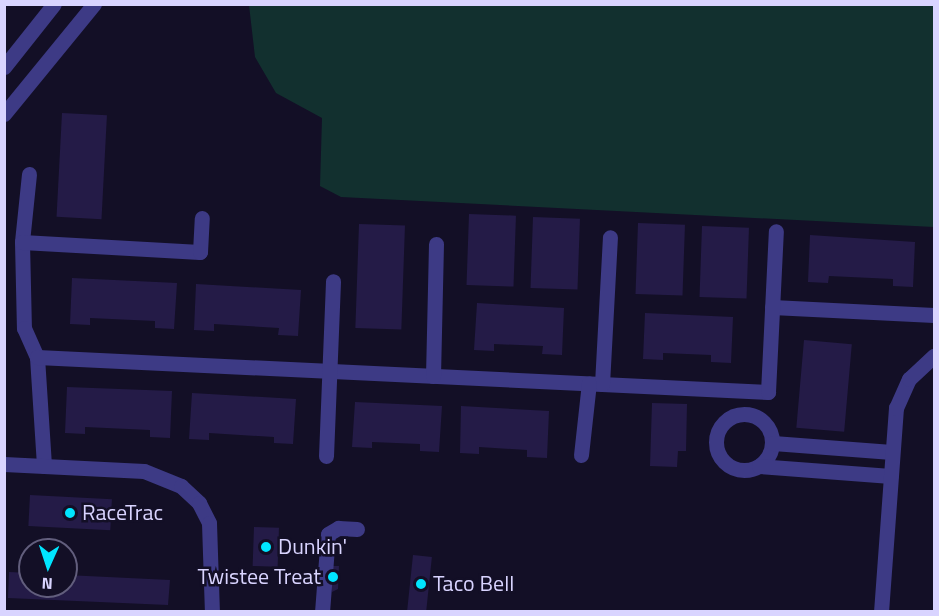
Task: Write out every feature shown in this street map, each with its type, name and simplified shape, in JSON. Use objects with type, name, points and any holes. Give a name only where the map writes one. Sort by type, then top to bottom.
[{"type":"street","points":[[4,67],[54,4]]},
{"type":"street","points":[[4,114],[94,4]]},
{"type":"street","points":[[29,174],[22,242],[24,328],[37,357],[44,466]]},
{"type":"street","points":[[22,242],[200,252],[202,218]]},
{"type":"street","points":[[37,357],[768,392],[776,231]]},
{"type":"street","points":[[581,455],[596,384],[610,237]]},
{"type":"street","points":[[433,376],[436,244]]},
{"type":"street","points":[[326,456],[333,281]]},
{"type":"street","points":[[772,307],[934,315]]},
{"type":"street","points":[[881,612],[892,452],[901,393],[919,367],[934,356]]},
{"type":"street","points":[[746,391],[751,414]]},
{"type":"street","points":[[759,466],[766,460],[773,443],[767,425],[751,414],[742,413],[724,421],[716,437],[716,447],[732,468],[759,466],[891,476]]},
{"type":"street","points":[[773,443],[892,452]]},
{"type":"street","points":[[835,471],[836,448]]},
{"type":"street","points":[[4,464],[157,473],[191,493],[204,512],[211,532],[212,612]]},
{"type":"street","points":[[322,612],[328,534],[338,528],[357,529]]},
{"type":"green space","points":[[249,5],[934,5],[934,227],[341,197],[320,186],[322,118],[276,93],[255,57]]},
{"type":"building","points":[[62,113],[107,115],[101,219],[57,217]]},
{"type":"building","points":[[469,214],[516,216],[513,287],[467,285]]},
{"type":"building","points":[[533,217],[580,219],[577,290],[531,288]]},
{"type":"building","points":[[638,223],[685,225],[682,296],[636,294]]},
{"type":"building","points":[[359,224],[405,226],[401,330],[355,328]]},
{"type":"building","points":[[702,226],[749,228],[746,299],[700,297]]},
{"type":"building","points":[[810,235],[915,242],[913,287],[893,286],[893,279],[829,276],[828,283],[808,282]]},
{"type":"building","points":[[72,278],[177,283],[174,329],[155,328],[155,321],[90,318],[90,325],[70,324]]},
{"type":"building","points":[[196,284],[301,290],[298,336],[278,335],[279,328],[214,324],[214,331],[194,330]]},
{"type":"building","points":[[477,303],[564,308],[562,355],[542,354],[543,346],[494,344],[494,351],[474,350]]},
{"type":"building","points":[[645,313],[733,317],[731,363],[711,362],[711,355],[663,353],[663,360],[643,359]]},
{"type":"building","points":[[804,340],[852,344],[844,432],[796,428]]},
{"type":"building","points":[[67,387],[172,391],[170,438],[150,437],[150,430],[85,427],[85,434],[65,433]]},
{"type":"building","points":[[192,393],[296,399],[293,444],[274,443],[274,437],[209,433],[209,440],[189,439]]},
{"type":"building","points":[[355,402],[442,406],[439,452],[420,451],[420,444],[372,442],[372,448],[352,447]]},
{"type":"building","points":[[652,403],[687,404],[686,451],[678,451],[677,467],[650,466]]},
{"type":"building","points":[[461,406],[549,411],[547,458],[527,457],[527,450],[479,447],[479,454],[460,453]]},
{"type":"building","name":"RaceTrac","points":[[30,495],[112,499],[110,530],[28,526]]},
{"type":"building","name":"Dunkin'","points":[[254,527],[279,528],[278,567],[253,566]]},
{"type":"building","name":"Taco Bell","points":[[413,555],[432,557],[426,612],[407,612]]},
{"type":"building","name":"Twistee Treat","points":[[328,566],[339,566],[338,589],[332,592]]},
{"type":"building","points":[[9,572],[18,572],[18,598],[78,598],[78,576],[170,580],[168,605],[8,598]]},
{"type":"place","name":"RaceTrac","points":[[70,513]]},
{"type":"place","name":"Dunkin'","points":[[266,547]]},
{"type":"place","name":"Twistee Treat","points":[[333,577]]},
{"type":"place","name":"Taco Bell","points":[[421,584]]}]
